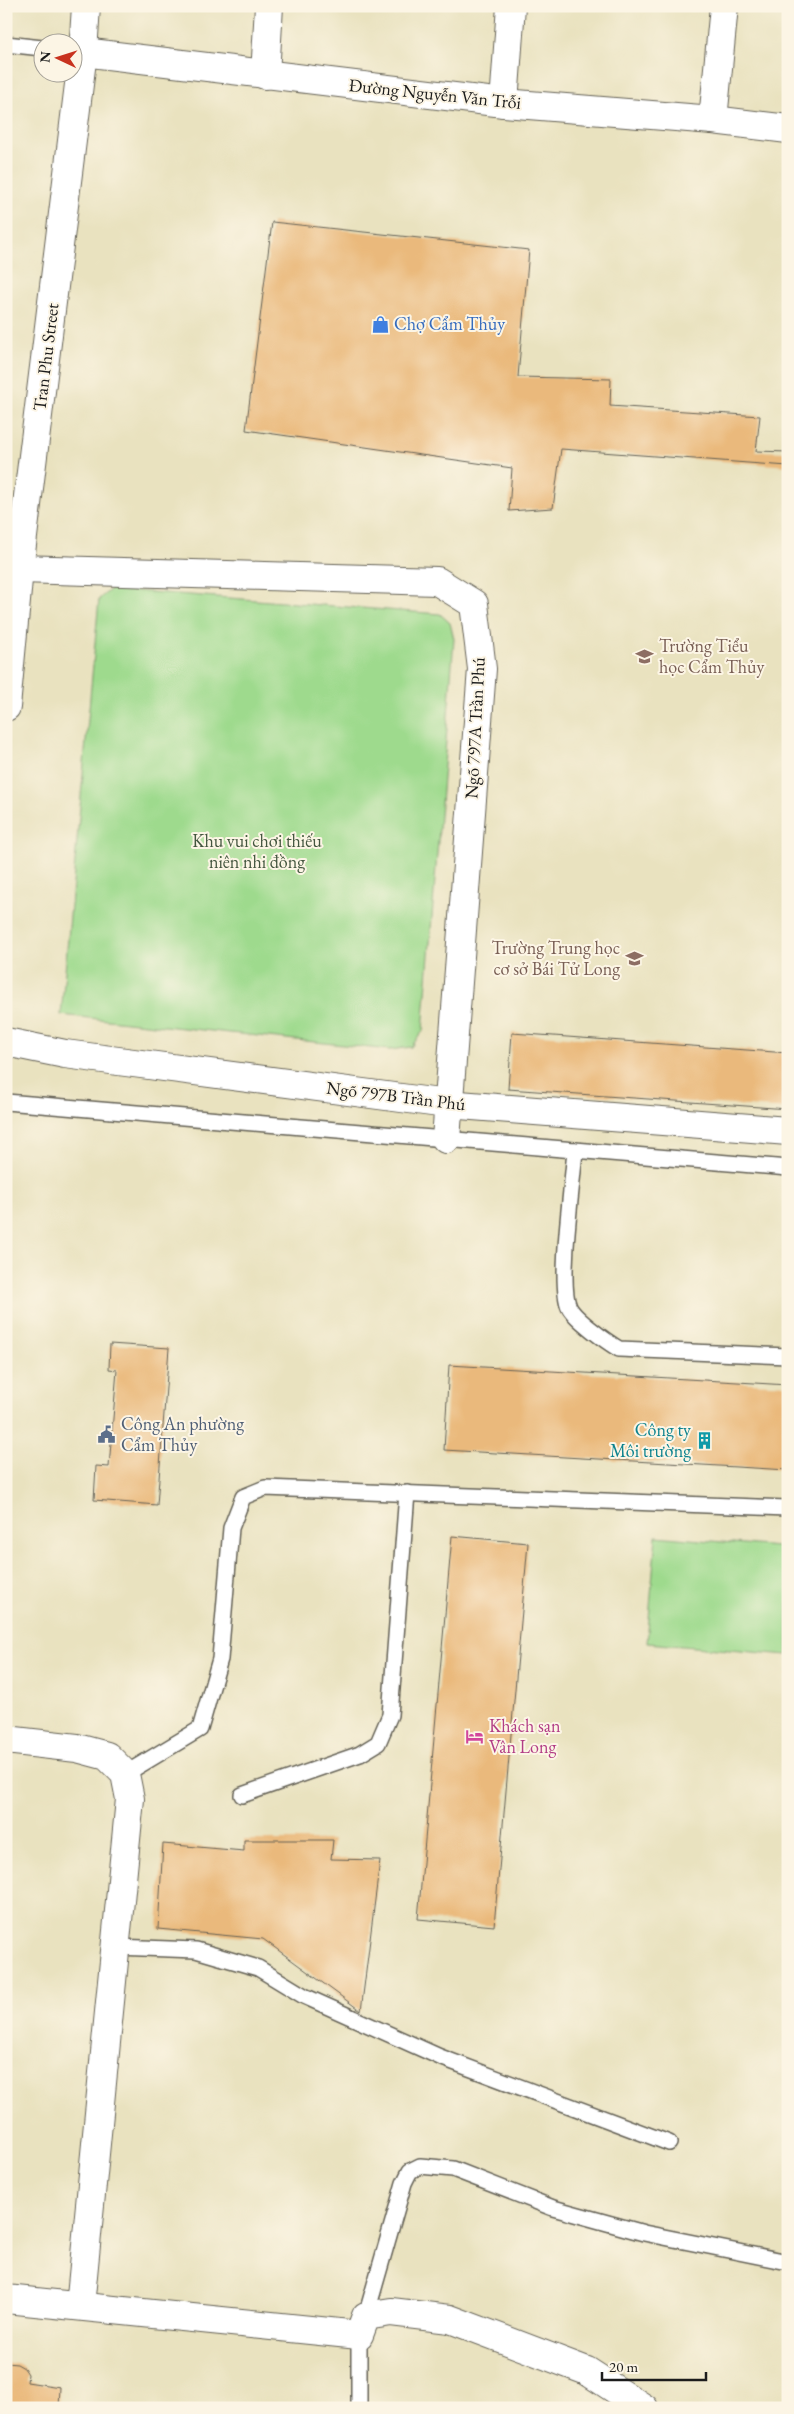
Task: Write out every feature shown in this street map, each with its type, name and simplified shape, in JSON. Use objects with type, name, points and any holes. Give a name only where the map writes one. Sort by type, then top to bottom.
[{"type":"street","name":"Tran Phu Street","points":[[81,32],[86,6]]},
{"type":"street","points":[[265,75],[270,6]]},
{"type":"street","points":[[504,103],[511,6]]},
{"type":"street","points":[[713,120],[724,6]]},
{"type":"street","name":"Đường Nguyễn Văn Trỗi","points":[[82,52],[504,103],[713,120],[788,130]]},
{"type":"street","name":"Tran Phu Street","points":[[6,707],[75,82]]},
{"type":"street","name":"Ngõ 797A Trần Phú","points":[[20,569],[436,581],[474,604],[482,669],[447,1104]]},
{"type":"street","name":"Ngõ 797B Trần Phú","points":[[6,1042],[65,1054],[447,1104],[788,1131]]},
{"type":"street","points":[[446,1139],[447,1104]]},
{"type":"street","points":[[6,1740],[78,1748],[107,1756],[125,1774],[130,1799],[80,2306]]},
{"type":"street","points":[[6,2299],[362,2326],[391,2312],[450,2319],[587,2371],[644,2408]]},
{"type":"lane","points":[[6,44],[32,47]]},
{"type":"lane","points":[[6,1102],[788,1168]]},
{"type":"lane","points":[[575,1150],[564,1282],[569,1308],[602,1339],[619,1349],[788,1356]]},
{"type":"lane","points":[[125,1774],[200,1729],[220,1660],[231,1528],[243,1497],[266,1488],[786,1508]]},
{"type":"lane","points":[[242,1795],[360,1754],[378,1743],[390,1715],[407,1493]]},
{"type":"lane","points":[[116,1947],[196,1950],[258,1968],[304,1996],[440,2057],[669,2143]]},
{"type":"lane","points":[[359,2408],[362,2326],[404,2183],[410,2171],[420,2166],[453,2169],[553,2208],[644,2233],[788,2262]]},
{"type":"green space","name":"Khu vui chơi thiếu niên nhi đồng","points":[[111,589],[440,614],[450,623],[454,639],[423,1031],[411,1047],[390,1050],[61,1015],[99,599]]},
{"type":"green space","points":[[656,1536],[788,1548],[788,1655],[647,1643]]},
{"type":"building","name":"Chợ Cẩm Thủy","points":[[272,222],[529,250],[518,377],[611,379],[610,406],[760,416],[756,451],[788,452],[788,466],[561,449],[553,508],[509,511],[512,468],[246,430]]},
{"type":"building","points":[[512,1033],[788,1053],[788,1109],[508,1089]]},
{"type":"building","points":[[110,1344],[169,1348],[157,1505],[94,1500],[96,1466],[109,1467],[117,1370],[109,1369]]},
{"type":"building","points":[[449,1365],[788,1385],[788,1470],[444,1450]]},
{"type":"building","points":[[452,1536],[528,1543],[494,1926],[418,1919]]},
{"type":"building","points":[[244,1840],[333,1840],[331,1859],[380,1860],[361,2011],[263,1939],[158,1929],[163,1844],[244,1851]]},
{"type":"building","points":[[6,2363],[17,2364],[24,2368],[28,2374],[27,2382],[60,2387],[59,2408],[6,2408]]},
{"type":"place","name":"Chợ Cẩm Thủy","points":[[380,324]]},
{"type":"place","name":"Trường Tiểu học Cẩm Thủy","points":[[645,656]]},
{"type":"place","name":"Trường Trung học cơ sở Bái Tử Long","points":[[634,958]]},
{"type":"place","name":"Công An phường Cẩm Thủy","points":[[107,1434]]},
{"type":"place","name":"Công ty Môi trường","points":[[705,1440]]},
{"type":"place","name":"Khách sạn Vân Long","points":[[475,1736]]}]
